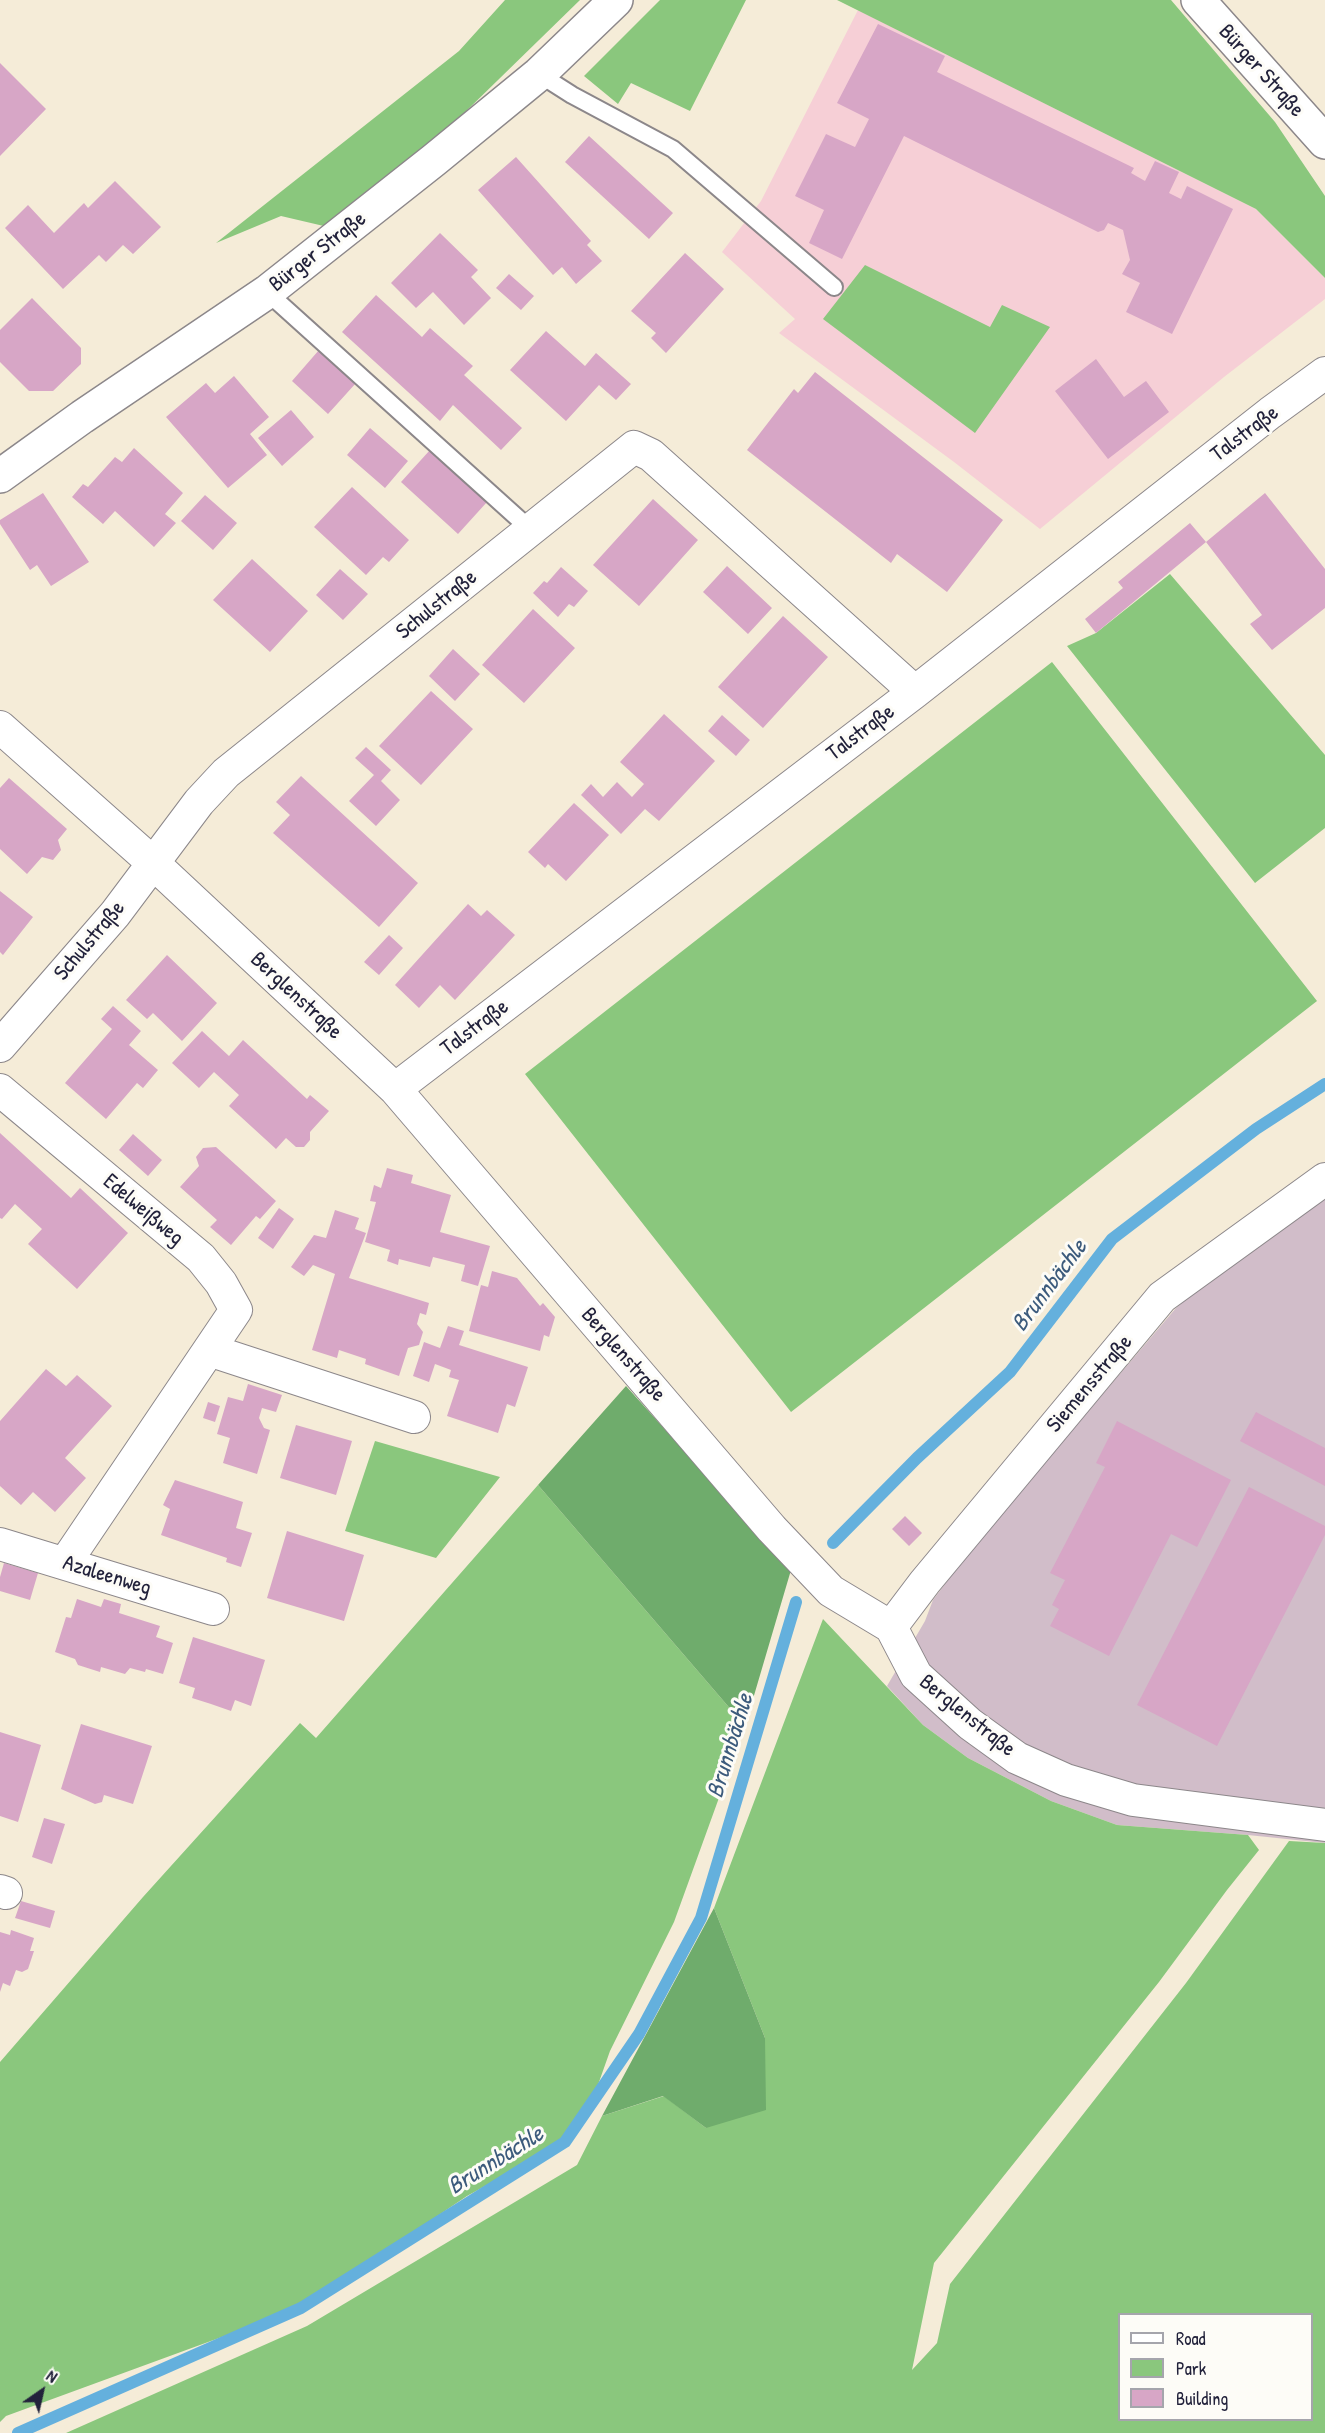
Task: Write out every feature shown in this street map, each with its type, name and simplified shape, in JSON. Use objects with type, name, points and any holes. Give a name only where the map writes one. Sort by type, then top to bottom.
[{"type":"street","name":"Bürger Straße","points":[[0,476],[82,417],[267,292],[539,74],[616,0]]},
{"type":"street","name":"Bürger Straße","points":[[1198,0],[1325,142]]},
{"type":"street","name":"Talstraße","points":[[395,1089],[915,692],[1270,413],[1325,374]]},
{"type":"street","name":"Schulstraße","points":[[0,1046],[115,914],[152,862],[226,773],[634,447],[651,455],[915,692]]},
{"type":"street","name":"Berglenstraße","points":[[0,727],[152,862],[395,1089],[772,1529],[831,1591],[891,1627],[916,1675],[970,1724],[1017,1758],[1066,1780],[1133,1800],[1325,1825]]},
{"type":"street","name":"Edelweißweg","points":[[0,1090],[201,1258],[221,1283],[236,1310],[65,1563]]},
{"type":"street","name":"Siemensstraße","points":[[891,1627],[924,1582],[1162,1297],[1325,1179]]},
{"type":"street","points":[[209,1350],[414,1417]]},
{"type":"street","name":"Azaleenweg","points":[[0,1544],[213,1609]]},
{"type":"lane","points":[[539,74],[572,95],[673,149],[834,287]]},
{"type":"lane","points":[[267,292],[531,530]]},
{"type":"shaded area","points":[[858,10],[1256,209],[1325,278],[1325,299],[1224,377],[1040,529],[954,462],[779,333],[795,319],[722,252],[761,201]]},
{"type":"shaded area","points":[[1325,1181],[1325,1843],[1117,1825],[1051,1801],[968,1758],[923,1725],[887,1686],[925,1621],[933,1600],[972,1548],[1176,1308]]},
{"type":"green space","points":[[505,0],[580,0],[457,120],[328,227],[281,216],[216,243],[459,51]]},
{"type":"green space","points":[[660,0],[746,0],[690,111],[631,83],[618,104],[584,76]]},
{"type":"green space","points":[[837,0],[1171,0],[1275,122],[1325,196],[1325,278],[1256,209]]},
{"type":"green space","points":[[865,265],[990,327],[1002,305],[1050,327],[975,433],[823,319]]},
{"type":"green space","points":[[1170,574],[1325,755],[1325,828],[1255,883],[1067,646],[1096,633]]},
{"type":"green space","points":[[1052,662],[1317,1001],[791,1412],[525,1074]]},
{"type":"green space","points":[[626,1386],[791,1570],[745,1726],[538,1485]]},
{"type":"green space","points":[[375,1441],[500,1477],[436,1558],[345,1531]]},
{"type":"green space","points":[[538,1485],[745,1726],[674,1922],[610,2051],[594,2096],[565,2142],[467,2196],[301,2308],[6,2416],[0,2422],[0,2062],[143,1897],[300,1723],[316,1738]]},
{"type":"green space","points":[[823,1619],[923,1725],[968,1758],[1051,1801],[1117,1825],[1248,1835],[1259,1850],[1159,1982],[934,2263],[912,2370],[937,2343],[950,2284],[1186,1983],[1289,1841],[1325,1843],[1325,2433],[66,2433],[307,2326],[577,2165],[602,2116],[664,2096],[706,2128],[765,2038],[714,1908]]},
{"type":"green space","points":[[714,1908],[765,2038],[766,2110],[706,2128],[663,2096],[602,2116]]},
{"type":"building","points":[[878,24],[945,56],[937,72],[1134,168],[1131,173],[1145,181],[1155,161],[1179,172],[1169,193],[1181,199],[1187,186],[1233,209],[1172,334],[1126,312],[1140,283],[1122,274],[1130,260],[1123,230],[1108,223],[1104,230],[1098,232],[904,136],[842,259],[809,243],[824,210],[795,196],[826,134],[855,147],[869,119],[837,103]]},
{"type":"building","points":[[0,63],[46,109],[0,156]]},
{"type":"building","points":[[589,136],[673,213],[649,239],[565,162]]},
{"type":"building","points":[[516,157],[591,241],[587,245],[602,261],[576,284],[562,267],[553,275],[478,190]]},
{"type":"building","points":[[115,181],[161,227],[133,254],[123,245],[106,262],[99,255],[63,289],[5,228],[28,205],[54,233],[84,203],[88,208]]},
{"type":"building","points":[[440,233],[478,270],[471,277],[491,298],[464,325],[433,292],[416,308],[391,283]]},
{"type":"building","points":[[685,253],[724,289],[666,353],[651,338],[656,333],[631,311]]},
{"type":"building","points":[[509,274],[534,296],[521,310],[496,288]]},
{"type":"building","points":[[376,295],[422,337],[430,328],[473,366],[464,375],[522,428],[501,450],[453,405],[440,421],[342,332]]},
{"type":"building","points":[[32,298],[81,348],[81,364],[53,391],[29,391],[0,362],[0,330]]},
{"type":"building","points":[[546,331],[585,366],[596,353],[631,384],[616,400],[599,385],[566,421],[510,370]]},
{"type":"building","points":[[319,350],[356,383],[328,414],[292,381]]},
{"type":"building","points":[[1096,359],[1124,397],[1146,381],[1169,412],[1108,459],[1055,391]]},
{"type":"building","points":[[815,372],[1003,520],[947,592],[897,554],[891,563],[747,450],[794,389],[798,393]]},
{"type":"building","points":[[234,376],[269,417],[250,434],[267,455],[228,488],[166,417],[206,383],[215,393]]},
{"type":"building","points":[[291,410],[314,437],[282,466],[258,438]]},
{"type":"building","points":[[370,428],[408,461],[385,488],[347,455]]},
{"type":"building","points":[[134,448],[183,493],[165,514],[176,523],[154,547],[115,511],[103,524],[72,497],[83,484],[88,487],[115,457],[122,462]]},
{"type":"building","points":[[430,450],[487,502],[458,534],[401,482]]},
{"type":"building","points":[[352,487],[409,540],[389,562],[383,557],[366,575],[314,527]]},
{"type":"building","points":[[43,493],[89,562],[51,586],[37,565],[30,570],[0,524],[0,520]]},
{"type":"building","points":[[1265,493],[1325,569],[1325,608],[1272,650],[1250,624],[1262,615],[1206,542]]},
{"type":"building","points":[[205,495],[237,523],[213,550],[181,521]]},
{"type":"building","points":[[653,499],[698,540],[639,606],[593,565]]},
{"type":"building","points":[[1190,523],[1206,542],[1096,633],[1085,619],[1123,588],[1118,582]]},
{"type":"building","points":[[252,559],[308,611],[270,652],[213,600]]},
{"type":"building","points":[[727,566],[772,608],[748,634],[703,592]]},
{"type":"building","points":[[561,567],[588,591],[574,607],[569,604],[558,617],[533,593],[544,581],[547,583]]},
{"type":"building","points":[[340,569],[368,594],[343,620],[316,595]]},
{"type":"building","points":[[533,609],[575,648],[524,703],[482,665]]},
{"type":"building","points":[[783,616],[828,657],[763,728],[718,687]]},
{"type":"building","points":[[453,649],[480,674],[455,701],[429,676]]},
{"type":"building","points":[[431,691],[473,729],[421,785],[379,746]]},
{"type":"building","points":[[664,714],[715,761],[659,821],[645,809],[621,834],[581,795],[591,784],[603,797],[617,782],[632,797],[644,784],[620,762]]},
{"type":"building","points":[[722,715],[750,740],[736,756],[708,731]]},
{"type":"building","points":[[366,747],[391,770],[381,781],[400,800],[376,826],[349,801],[374,775],[355,758]]},
{"type":"building","points":[[301,776],[418,883],[379,927],[273,833],[290,815],[276,802]]},
{"type":"building","points":[[9,778],[67,829],[58,840],[61,850],[53,860],[42,857],[27,874],[0,849],[0,788]]},
{"type":"building","points":[[574,803],[609,835],[566,881],[548,864],[545,868],[528,852]]},
{"type":"building","points":[[0,891],[33,917],[3,955],[0,952]]},
{"type":"building","points":[[468,904],[481,916],[487,910],[515,935],[455,1000],[440,985],[419,1008],[395,985]]},
{"type":"building","points":[[389,935],[403,948],[379,975],[364,962]]},
{"type":"building","points":[[167,955],[217,1003],[182,1041],[153,1013],[147,1019],[126,1000]]},
{"type":"building","points":[[113,1006],[141,1031],[129,1045],[158,1070],[143,1088],[137,1083],[106,1119],[65,1083],[112,1029],[101,1019]]},
{"type":"building","points":[[202,1031],[229,1056],[243,1040],[307,1099],[310,1095],[329,1111],[310,1132],[310,1140],[304,1147],[296,1147],[286,1138],[276,1149],[229,1106],[239,1095],[214,1072],[199,1088],[172,1063]]},
{"type":"building","points":[[0,1133],[71,1198],[80,1188],[128,1233],[77,1289],[28,1244],[42,1229],[15,1204],[2,1219],[0,1218]]},
{"type":"building","points":[[133,1134],[162,1160],[148,1176],[119,1150]]},
{"type":"building","points":[[216,1147],[276,1201],[260,1219],[256,1216],[231,1245],[210,1227],[217,1220],[180,1187],[199,1166],[196,1157],[203,1148]]},
{"type":"building","points":[[387,1168],[413,1175],[411,1183],[451,1195],[440,1232],[490,1246],[478,1286],[461,1281],[465,1265],[433,1257],[430,1267],[399,1259],[398,1265],[387,1261],[390,1250],[365,1242],[376,1202],[370,1201],[374,1185],[381,1188]]},
{"type":"building","points":[[279,1208],[294,1219],[273,1249],[258,1238]]},
{"type":"building","points":[[335,1210],[359,1218],[355,1229],[366,1233],[349,1278],[429,1303],[426,1315],[420,1313],[417,1324],[423,1332],[419,1345],[408,1348],[399,1376],[365,1364],[366,1359],[339,1350],[337,1358],[312,1350],[335,1274],[313,1265],[304,1276],[291,1267],[314,1235],[326,1238]]},
{"type":"building","points":[[492,1271],[517,1278],[540,1306],[543,1303],[555,1317],[549,1337],[544,1335],[540,1351],[469,1331],[481,1285],[488,1287]]},
{"type":"building","points":[[448,1326],[464,1331],[459,1345],[528,1367],[515,1407],[507,1404],[498,1433],[447,1416],[459,1380],[449,1377],[451,1370],[435,1364],[429,1382],[413,1376],[424,1342],[440,1348]]},
{"type":"building","points":[[46,1369],[66,1386],[77,1375],[112,1406],[65,1458],[86,1478],[55,1512],[33,1492],[21,1505],[0,1486],[0,1421]]},
{"type":"building","points":[[248,1384],[282,1395],[276,1412],[262,1408],[259,1418],[264,1428],[270,1430],[257,1474],[223,1463],[230,1438],[217,1434],[228,1397],[243,1401]]},
{"type":"building","points":[[208,1402],[220,1406],[215,1422],[203,1418]]},
{"type":"building","points":[[1256,1412],[1325,1448],[1325,1486],[1240,1441]]},
{"type":"building","points":[[1117,1421],[1231,1480],[1197,1547],[1171,1534],[1109,1656],[1050,1626],[1059,1609],[1052,1605],[1065,1580],[1050,1573],[1105,1467],[1096,1463]]},
{"type":"building","points":[[296,1425],[352,1441],[336,1495],[280,1478]]},
{"type":"building","points":[[175,1480],[243,1502],[236,1528],[252,1533],[241,1567],[226,1562],[227,1558],[161,1535],[170,1509],[163,1505]]},
{"type":"building","points":[[1249,1487],[1325,1526],[1325,1535],[1217,1746],[1137,1705]]},
{"type":"building","points":[[905,1516],[922,1533],[909,1546],[892,1529]]},
{"type":"building","points":[[287,1531],[364,1555],[344,1621],[267,1598]]},
{"type":"building","points":[[4,1563],[38,1573],[30,1600],[0,1591],[0,1577]]},
{"type":"building","points":[[77,1599],[101,1607],[104,1599],[121,1604],[119,1613],[160,1626],[156,1637],[173,1643],[163,1674],[146,1669],[145,1672],[130,1668],[125,1674],[101,1667],[100,1672],[78,1665],[75,1659],[55,1652],[66,1617],[71,1618]]},
{"type":"building","points":[[193,1637],[265,1660],[251,1706],[235,1700],[231,1711],[192,1698],[195,1688],[179,1683]]},
{"type":"building","points":[[81,1724],[152,1746],[133,1804],[104,1795],[102,1802],[95,1804],[61,1789]]},
{"type":"building","points":[[0,1732],[41,1745],[18,1822],[0,1816]]},
{"type":"building","points":[[44,1818],[65,1824],[52,1864],[32,1857]]},
{"type":"building","points":[[21,1901],[55,1911],[50,1928],[15,1918]]},
{"type":"building","points":[[11,1930],[34,1938],[30,1951],[34,1951],[28,1969],[22,1972],[16,1970],[10,1986],[3,1983],[0,1992],[0,1932],[10,1935]]},
{"type":"waterway","name":"Brunnbächle","points":[[833,1543],[917,1458],[1010,1372],[1112,1239],[1256,1129],[1325,1084]]},
{"type":"waterway","name":"Brunnbächle","points":[[18,2433],[301,2308],[565,2142],[639,2034],[701,1918],[796,1602]]}]
